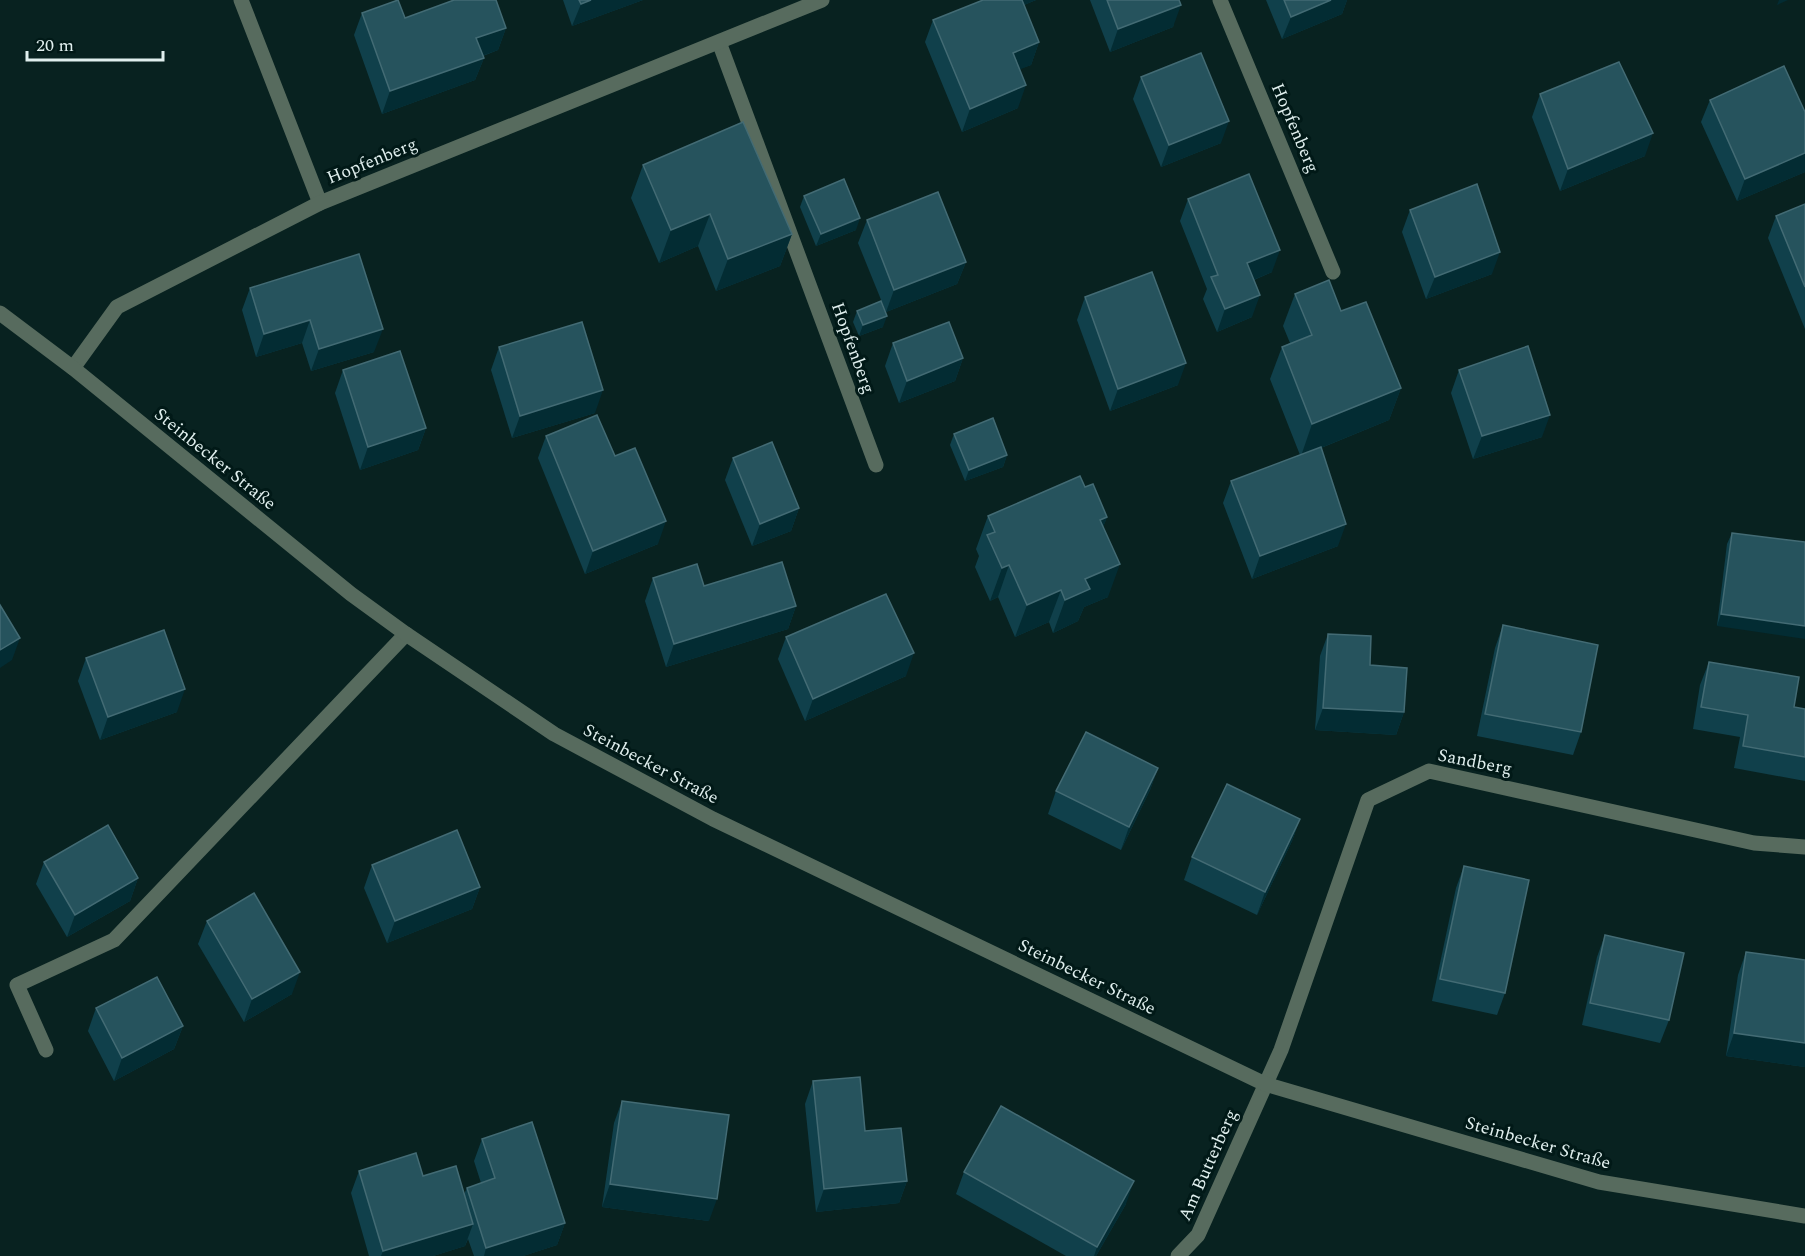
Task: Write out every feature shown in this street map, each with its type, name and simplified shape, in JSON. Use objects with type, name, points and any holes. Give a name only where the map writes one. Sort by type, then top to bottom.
[{"type":"street","points":[[240,0],[320,203]]},
{"type":"street","name":"Hopfenberg","points":[[73,368],[117,307],[320,203],[822,0]]},
{"type":"street","name":"Hopfenberg","points":[[1220,0],[1333,272]]},
{"type":"street","name":"Hopfenberg","points":[[719,42],[876,465]]},
{"type":"street","name":"Steinbecker Straße","points":[[0,313],[73,368],[351,594],[406,634],[554,734],[713,819],[1265,1084],[1599,1182],[1805,1216]]},
{"type":"street","points":[[45,1050],[17,985],[114,940],[406,634]]},
{"type":"street","name":"Sandberg","points":[[1265,1084],[1281,1050],[1368,800],[1429,771],[1754,843],[1805,846]]},
{"type":"street","name":"Am Butterberg","points":[[1178,1256],[1198,1235],[1265,1084]]},
{"type":"building","points":[[398,0],[405,18],[454,0],[496,0],[506,28],[476,38],[484,58],[390,91],[362,13]]},
{"type":"building","points":[[579,0],[591,0],[581,4]]},
{"type":"building","points":[[983,0],[1022,0],[1039,42],[1013,53],[1026,85],[970,109],[933,20]]},
{"type":"building","points":[[1107,0],[1179,0],[1181,5],[1118,29]]},
{"type":"building","points":[[1284,0],[1331,0],[1291,17]]},
{"type":"building","points":[[1201,53],[1229,121],[1169,145],[1141,77]]},
{"type":"building","points":[[1619,62],[1653,133],[1568,169],[1540,94]]},
{"type":"building","points":[[1784,66],[1805,112],[1805,153],[1745,179],[1710,100]]},
{"type":"building","points":[[743,122],[792,234],[728,259],[710,214],[671,230],[643,165]]},
{"type":"building","points":[[1249,174],[1280,250],[1247,263],[1260,295],[1225,309],[1211,277],[1218,275],[1188,199]]},
{"type":"building","points":[[844,179],[860,218],[821,234],[804,196]]},
{"type":"building","points":[[1477,184],[1500,252],[1435,277],[1410,210]]},
{"type":"building","points":[[938,192],[966,262],[894,290],[867,220]]},
{"type":"building","points":[[1805,204],[1805,287],[1776,216]]},
{"type":"building","points":[[359,254],[383,329],[319,349],[310,320],[264,334],[250,288]]},
{"type":"building","points":[[1152,272],[1186,363],[1118,389],[1085,297]]},
{"type":"building","points":[[1329,280],[1341,311],[1366,302],[1401,388],[1312,424],[1282,347],[1312,335],[1295,294]]},
{"type":"building","points":[[881,301],[887,316],[863,325],[857,311]]},
{"type":"building","points":[[582,322],[603,390],[520,416],[499,347]]},
{"type":"building","points":[[949,322],[963,358],[907,381],[893,343]]},
{"type":"building","points":[[1528,346],[1550,415],[1482,436],[1459,370]]},
{"type":"building","points":[[400,351],[426,428],[368,447],[343,370]]},
{"type":"building","points":[[597,415],[615,456],[635,448],[666,521],[593,551],[546,436]]},
{"type":"building","points":[[993,418],[1007,455],[969,470],[954,434]]},
{"type":"building","points":[[772,442],[799,508],[760,524],[733,458]]},
{"type":"building","points":[[1321,447],[1346,524],[1260,556],[1231,481]]},
{"type":"building","points":[[1080,476],[1085,487],[1093,484],[1107,517],[1100,520],[1120,564],[1085,579],[1090,589],[1065,600],[1061,590],[1027,605],[1009,565],[1002,568],[987,535],[995,532],[988,516]]},
{"type":"building","points":[[1732,533],[1805,542],[1805,626],[1721,614]]},
{"type":"building","points":[[782,562],[796,606],[674,644],[653,578],[697,564],[704,586]]},
{"type":"building","points":[[886,594],[914,653],[813,699],[786,637]]},
{"type":"building","points":[[0,605],[20,638],[0,650]]},
{"type":"building","points":[[1503,625],[1598,645],[1581,732],[1485,714]]},
{"type":"building","points":[[164,630],[185,689],[108,717],[86,658]]},
{"type":"building","points":[[1328,634],[1371,636],[1370,665],[1407,668],[1404,712],[1323,708]]},
{"type":"building","points":[[1709,662],[1799,677],[1794,707],[1805,709],[1805,757],[1743,746],[1748,715],[1701,707]]},
{"type":"building","points":[[1086,732],[1158,768],[1129,827],[1056,791]]},
{"type":"building","points":[[1227,784],[1300,819],[1265,892],[1192,857]]},
{"type":"building","points":[[108,825],[138,878],[75,915],[44,862]]},
{"type":"building","points":[[457,830],[480,887],[395,921],[372,865]]},
{"type":"building","points":[[1464,866],[1529,880],[1505,993],[1440,979]]},
{"type":"building","points":[[254,893],[300,972],[252,999],[207,921]]},
{"type":"building","points":[[1605,935],[1684,953],[1669,1020],[1590,1003]]},
{"type":"building","points":[[1746,952],[1805,960],[1805,1043],[1734,1033]]},
{"type":"building","points":[[157,977],[183,1026],[122,1058],[96,1008]]},
{"type":"building","points":[[860,1077],[865,1131],[901,1128],[907,1181],[824,1189],[813,1081]]},
{"type":"building","points":[[622,1101],[729,1115],[717,1199],[610,1184]]},
{"type":"building","points":[[1001,1106],[1134,1181],[1097,1247],[964,1172]]},
{"type":"building","points":[[532,1122],[565,1223],[486,1248],[467,1188],[495,1178],[482,1139]]},
{"type":"building","points":[[416,1153],[423,1176],[456,1166],[473,1224],[383,1251],[359,1171]]}]
